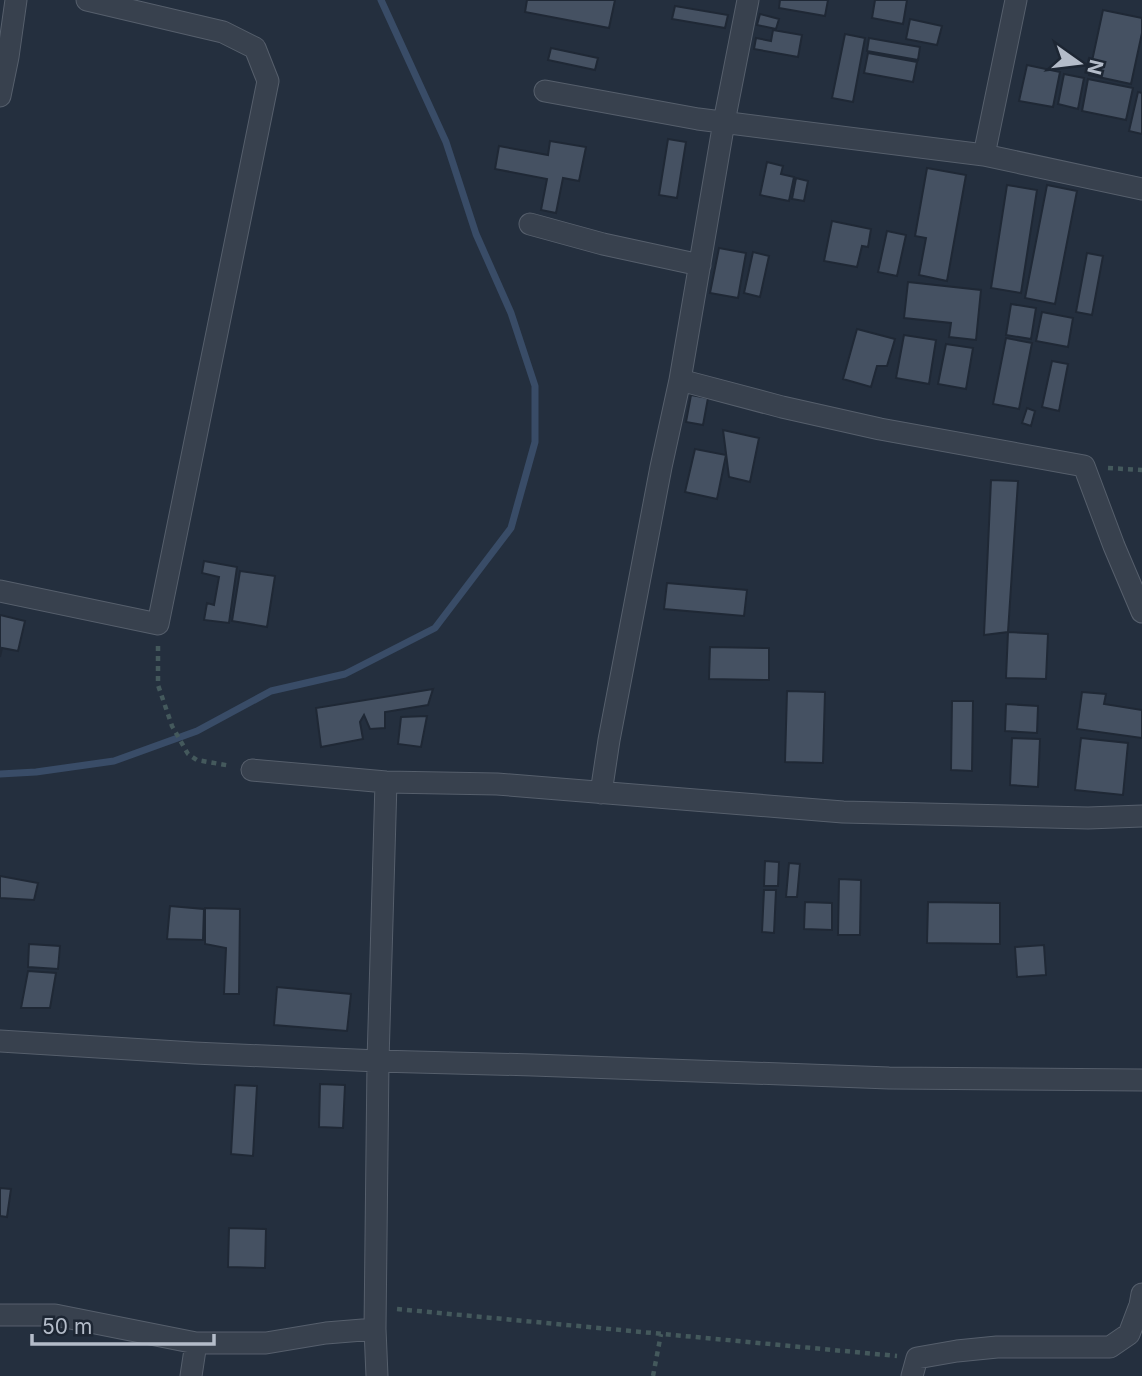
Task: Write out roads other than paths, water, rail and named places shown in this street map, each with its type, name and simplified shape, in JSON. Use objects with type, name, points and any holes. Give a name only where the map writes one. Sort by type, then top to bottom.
[{"type":"street","points":[[0,96],[16,0]]},
{"type":"street","points":[[0,591],[158,624],[268,81],[255,48],[223,32],[87,0]]},
{"type":"street","points":[[601,793],[611,727],[680,380],[724,122],[748,0]]},
{"type":"street","points":[[984,155],[1016,0]]},
{"type":"street","points":[[545,91],[698,119],[984,155],[1142,189]]},
{"type":"street","points":[[530,224],[603,244],[701,265]]},
{"type":"street","points":[[680,380],[880,429],[1084,466],[1142,612]]},
{"type":"street","points":[[252,770],[386,782],[497,784],[843,812],[1074,818],[1142,816]]},
{"type":"street","points":[[377,1376],[375,1307],[378,1061],[386,782]]},
{"type":"street","points":[[0,1041],[378,1061],[889,1077],[1142,1080]]},
{"type":"street","points":[[915,1367],[957,1351],[1110,1347],[1129,1334],[1142,1294]]},
{"type":"street","points":[[0,1315],[55,1315],[196,1343],[266,1343],[326,1333],[375,1329]]},
{"type":"street","points":[[191,1376],[196,1343]]},
{"type":"waterway","points":[[0,774],[114,761],[197,731],[271,691],[345,674],[435,628],[511,528],[535,442],[535,386],[511,313],[476,234],[446,142],[381,0]]}]
